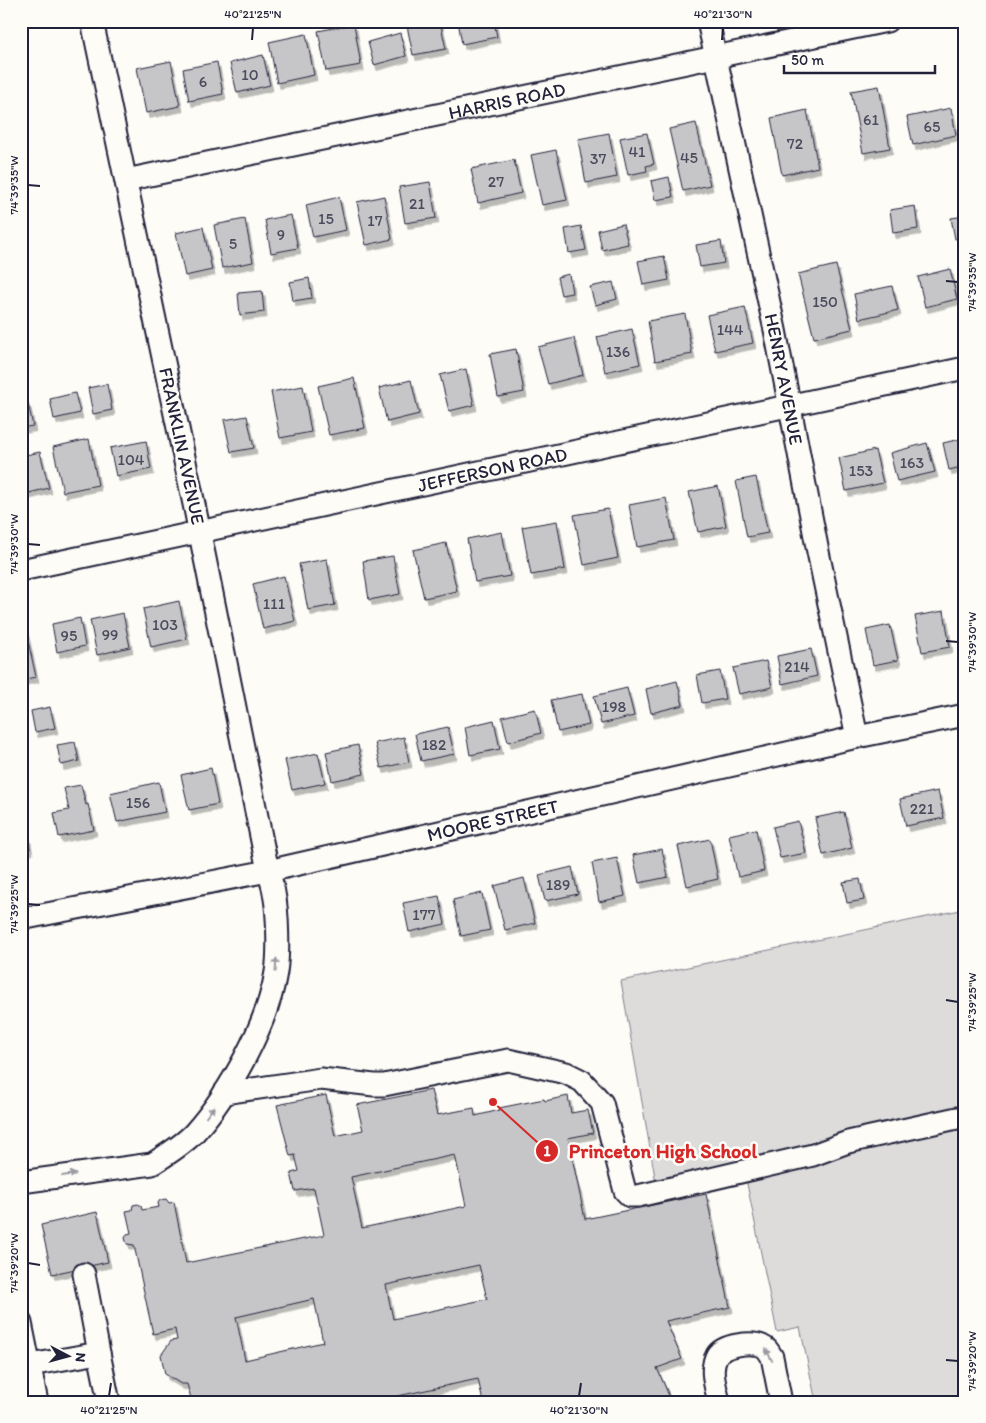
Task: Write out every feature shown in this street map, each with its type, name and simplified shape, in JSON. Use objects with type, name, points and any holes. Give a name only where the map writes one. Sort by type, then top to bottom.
[{"type":"street","name":"FRANKLIN AVENUE","points":[[21,1182],[152,1164],[169,1154],[194,1134],[224,1093],[254,1040],[267,1007],[276,971],[277,943],[274,892],[268,871],[200,531],[92,21]]},
{"type":"street","name":"HENRY AVENUE","points":[[708,21],[775,330],[817,548],[857,737]]},
{"type":"street","name":"HARRIS ROAD","points":[[126,180],[886,21]]},
{"type":"street","name":"JEFFERSON ROAD","points":[[21,570],[965,368]]},
{"type":"street","name":"MOORE STREET","points":[[21,920],[268,871],[857,737],[965,715]]},
{"type":"street","points":[[224,1093],[320,1079],[384,1085],[508,1060],[566,1073],[582,1082],[602,1104],[625,1191],[630,1196],[638,1196],[813,1155],[848,1142],[957,1118]]},
{"type":"street","points":[[84,1274],[109,1402]]},
{"type":"street","points":[[21,1323],[37,1402]]},
{"type":"street","points":[[719,1402],[713,1374],[713,1366],[717,1355],[724,1349],[749,1343],[761,1345],[772,1357],[781,1402]]},
{"type":"street","points":[[30,1365],[99,1353]]},
{"type":"shaded area","points":[[965,909],[965,1402],[816,1402],[800,1327],[777,1332],[744,1169],[656,1183],[621,981]]},
{"type":"building","points":[[406,21],[440,21],[446,49],[413,55]]},
{"type":"building","points":[[458,21],[494,21],[497,37],[462,44]]},
{"type":"building","points":[[354,24],[361,65],[326,71],[318,31]]},
{"type":"building","points":[[400,33],[406,56],[374,65],[368,42]]},
{"type":"building","points":[[306,34],[314,75],[277,83],[269,42]]},
{"type":"building","points":[[263,55],[270,85],[237,93],[230,63]]},
{"type":"building","points":[[171,61],[180,106],[146,113],[137,68]]},
{"type":"building","points":[[217,62],[223,94],[189,101],[183,69]]},
{"type":"building","points":[[879,86],[890,148],[863,153],[851,91]]},
{"type":"building","points":[[951,108],[956,135],[913,145],[907,117]]},
{"type":"building","points":[[807,110],[818,167],[782,175],[771,118]]},
{"type":"building","points":[[696,123],[710,185],[683,191],[669,129]]},
{"type":"building","points":[[609,133],[617,177],[586,183],[578,139]]},
{"type":"building","points":[[647,133],[654,164],[646,166],[647,171],[628,175],[620,138]]},
{"type":"building","points":[[556,150],[567,200],[542,205],[531,155]]},
{"type":"building","points":[[514,160],[521,193],[478,203],[471,169]]},
{"type":"building","points":[[669,177],[673,197],[655,200],[651,181]]},
{"type":"building","points":[[430,182],[436,218],[405,223],[399,187]]},
{"type":"building","points":[[384,196],[392,239],[366,245],[357,202]]},
{"type":"building","points":[[339,197],[346,230],[313,237],[306,205]]},
{"type":"building","points":[[915,206],[918,229],[893,233],[890,210]]},
{"type":"building","points":[[291,215],[298,248],[271,253],[265,220]]},
{"type":"building","points":[[965,216],[965,237],[955,239],[951,218]]},
{"type":"building","points":[[245,219],[253,262],[222,268],[214,225]]},
{"type":"building","points":[[623,224],[628,244],[602,250],[598,230]]},
{"type":"building","points":[[581,226],[586,250],[569,253],[565,229]]},
{"type":"building","points":[[203,227],[212,270],[185,276],[176,233]]},
{"type":"building","points":[[721,241],[724,263],[700,267],[696,245]]},
{"type":"building","points":[[664,256],[669,280],[643,285],[638,261]]},
{"type":"building","points":[[836,265],[852,329],[814,338],[798,274]]},
{"type":"building","points":[[950,269],[957,299],[925,307],[918,277]]},
{"type":"building","points":[[569,274],[572,293],[561,295],[557,277]]},
{"type":"building","points":[[309,278],[312,298],[293,301],[290,282]]},
{"type":"building","points":[[613,282],[617,299],[595,305],[590,287]]},
{"type":"building","points":[[892,286],[898,310],[859,319],[854,294]]},
{"type":"building","points":[[262,291],[264,312],[240,315],[238,293]]},
{"type":"building","points":[[745,307],[753,343],[715,351],[707,315]]},
{"type":"building","points":[[685,314],[692,354],[655,361],[648,321]]},
{"type":"building","points":[[632,329],[640,364],[605,372],[597,337]]},
{"type":"building","points":[[574,338],[583,375],[548,384],[538,347]]},
{"type":"building","points":[[516,349],[524,392],[498,397],[490,354]]},
{"type":"building","points":[[466,369],[474,405],[449,411],[440,375]]},
{"type":"building","points":[[354,378],[365,428],[329,435],[318,386]]},
{"type":"building","points":[[411,380],[419,414],[387,422],[379,388]]},
{"type":"building","points":[[107,384],[112,410],[93,414],[88,388]]},
{"type":"building","points":[[303,386],[311,432],[280,438],[271,392]]},
{"type":"building","points":[[75,393],[80,413],[54,419],[50,399]]},
{"type":"building","points":[[28,403],[33,426],[21,428],[21,404]]},
{"type":"building","points":[[247,416],[254,448],[231,452],[224,420]]},
{"type":"building","points":[[965,438],[965,466],[949,470],[943,443]]},
{"type":"building","points":[[89,439],[98,485],[63,492],[53,447]]},
{"type":"building","points":[[146,441],[151,469],[116,476],[110,448]]},
{"type":"building","points":[[927,443],[935,472],[897,481],[890,453]]},
{"type":"building","points":[[875,450],[883,483],[846,491],[839,458]]},
{"type":"building","points":[[40,452],[49,488],[21,495],[21,456]]},
{"type":"building","points":[[756,477],[768,533],[747,537],[736,481]]},
{"type":"building","points":[[718,486],[726,526],[698,532],[689,492]]},
{"type":"building","points":[[666,498],[674,540],[637,547],[629,505]]},
{"type":"building","points":[[608,509],[618,558],[584,565],[574,515]]},
{"type":"building","points":[[557,521],[565,569],[531,575],[522,527]]},
{"type":"building","points":[[502,532],[510,576],[475,582],[467,539]]},
{"type":"building","points":[[446,543],[457,591],[424,598],[413,550]]},
{"type":"building","points":[[393,556],[400,594],[369,600],[363,561]]},
{"type":"building","points":[[327,559],[335,605],[308,610],[299,564]]},
{"type":"building","points":[[284,576],[295,621],[263,629],[253,584]]},
{"type":"building","points":[[179,601],[187,639],[151,647],[143,609]]},
{"type":"building","points":[[944,611],[950,647],[922,652],[915,616]]},
{"type":"building","points":[[123,613],[130,647],[97,655],[90,620]]},
{"type":"building","points":[[80,618],[85,646],[57,652],[52,624]]},
{"type":"building","points":[[890,625],[898,660],[873,665],[866,630]]},
{"type":"building","points":[[25,627],[36,677],[21,680],[21,628]]},
{"type":"building","points":[[811,649],[817,676],[782,684],[777,656]]},
{"type":"building","points":[[766,661],[772,687],[739,694],[733,668]]},
{"type":"building","points":[[720,671],[725,699],[702,703],[697,675]]},
{"type":"building","points":[[677,681],[683,705],[651,713],[646,689]]},
{"type":"building","points":[[627,688],[634,716],[601,724],[594,696]]},
{"type":"building","points":[[582,694],[589,725],[558,732],[551,700]]},
{"type":"building","points":[[50,707],[55,728],[35,732],[31,711]]},
{"type":"building","points":[[535,709],[541,733],[508,742],[502,717]]},
{"type":"building","points":[[494,720],[500,749],[470,755],[465,727]]},
{"type":"building","points":[[448,727],[454,754],[421,761],[415,734]]},
{"type":"building","points":[[404,737],[409,762],[381,768],[375,743]]},
{"type":"building","points":[[75,742],[79,761],[61,765],[57,745]]},
{"type":"building","points":[[358,745],[364,774],[332,781],[326,752]]},
{"type":"building","points":[[318,753],[325,783],[292,790],[285,760]]},
{"type":"building","points":[[211,768],[218,804],[189,810],[181,775]]},
{"type":"building","points":[[159,782],[165,812],[117,822],[110,793]]},
{"type":"building","points":[[81,785],[94,830],[59,837],[54,813],[69,810],[64,788]]},
{"type":"building","points":[[938,791],[944,818],[906,826],[900,799]]},
{"type":"building","points":[[21,801],[30,849],[21,850]]},
{"type":"building","points":[[844,812],[852,848],[823,855],[815,818]]},
{"type":"building","points":[[798,821],[806,853],[780,858],[773,827]]},
{"type":"building","points":[[756,829],[764,871],[738,877],[729,835]]},
{"type":"building","points":[[710,839],[718,879],[687,886],[678,846]]},
{"type":"building","points":[[662,849],[668,877],[639,883],[633,855]]},
{"type":"building","points":[[617,858],[625,896],[599,902],[592,863]]},
{"type":"building","points":[[572,867],[578,894],[545,901],[539,875]]},
{"type":"building","points":[[524,878],[535,923],[505,930],[494,886]]},
{"type":"building","points":[[860,879],[864,900],[847,903],[843,882]]},
{"type":"building","points":[[482,893],[490,930],[461,936],[453,900]]},
{"type":"building","points":[[439,896],[445,924],[409,932],[403,903]]},
{"type":"building","points":[[431,1090],[437,1115],[474,1108],[475,1116],[500,1110],[499,1108],[568,1096],[571,1113],[588,1110],[593,1133],[568,1138],[585,1219],[706,1194],[730,1307],[666,1321],[682,1359],[657,1368],[670,1402],[483,1402],[478,1379],[393,1397],[393,1402],[192,1402],[187,1384],[181,1384],[165,1374],[161,1355],[171,1341],[177,1340],[175,1329],[153,1334],[134,1245],[127,1244],[125,1238],[127,1234],[131,1233],[126,1211],[132,1210],[133,1205],[138,1204],[142,1210],[159,1207],[158,1203],[160,1200],[166,1199],[169,1203],[174,1202],[186,1263],[324,1235],[314,1188],[295,1191],[291,1173],[299,1171],[295,1155],[290,1156],[277,1105],[326,1095],[335,1136],[363,1130],[357,1105]],"holes":[[[455,1155],[466,1206],[362,1228],[351,1177]],[[479,1265],[487,1299],[393,1319],[386,1285]],[[314,1299],[323,1342],[245,1360],[236,1317]]]},
{"type":"building","points":[[97,1212],[108,1262],[52,1274],[41,1225]]},
{"type":"place","name":"Princeton High School","points":[[493,1102]]}]
